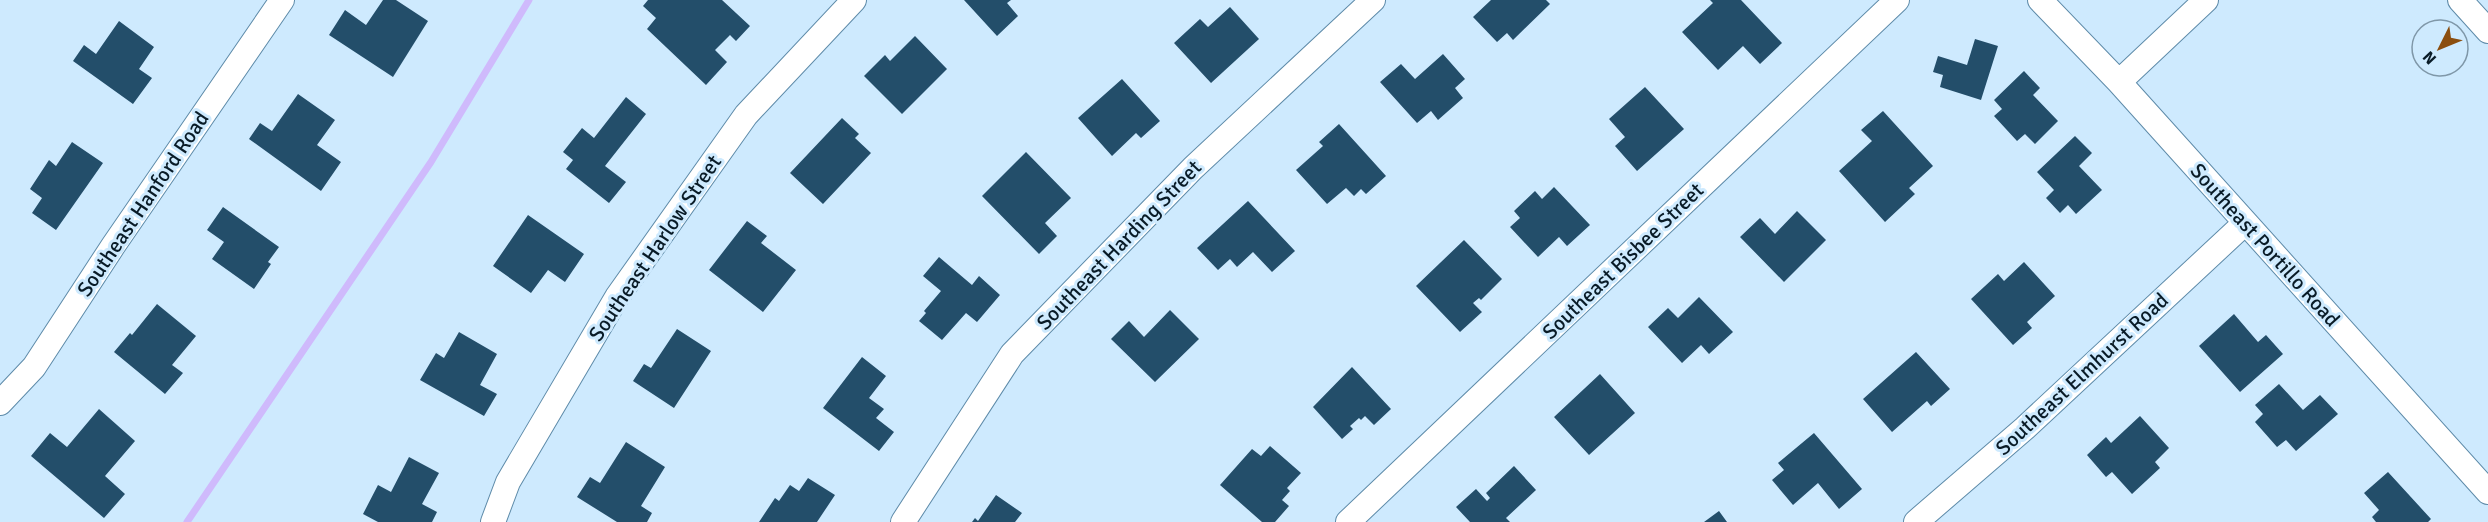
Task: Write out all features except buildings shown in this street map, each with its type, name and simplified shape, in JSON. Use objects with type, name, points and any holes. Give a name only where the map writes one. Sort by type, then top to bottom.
[{"type":"street","name":"Southeast Hanford Road","points":[[0,404],[34,367],[113,246],[282,0]]},
{"type":"street","name":"Southeast Harlow Street","points":[[493,522],[508,482],[617,297],[746,115],[854,0]]},
{"type":"street","name":"Southeast Harding Street","points":[[903,522],[1012,354],[1193,168],[1373,0]]},
{"type":"street","name":"Southeast Bisbee Street","points":[[1348,522],[1897,0]]},
{"type":"street","name":"Southeast Portillo Road","points":[[2040,0],[2119,82],[2488,492]]},
{"type":"street","points":[[2119,82],[2206,0]]},
{"type":"street","points":[[2460,0],[2488,31]]},
{"type":"street","name":"Southeast Elmhurst Road","points":[[1916,522],[2025,428],[2245,223]]},
{"type":"waterway","points":[[187,522],[431,162],[529,0]]}]
